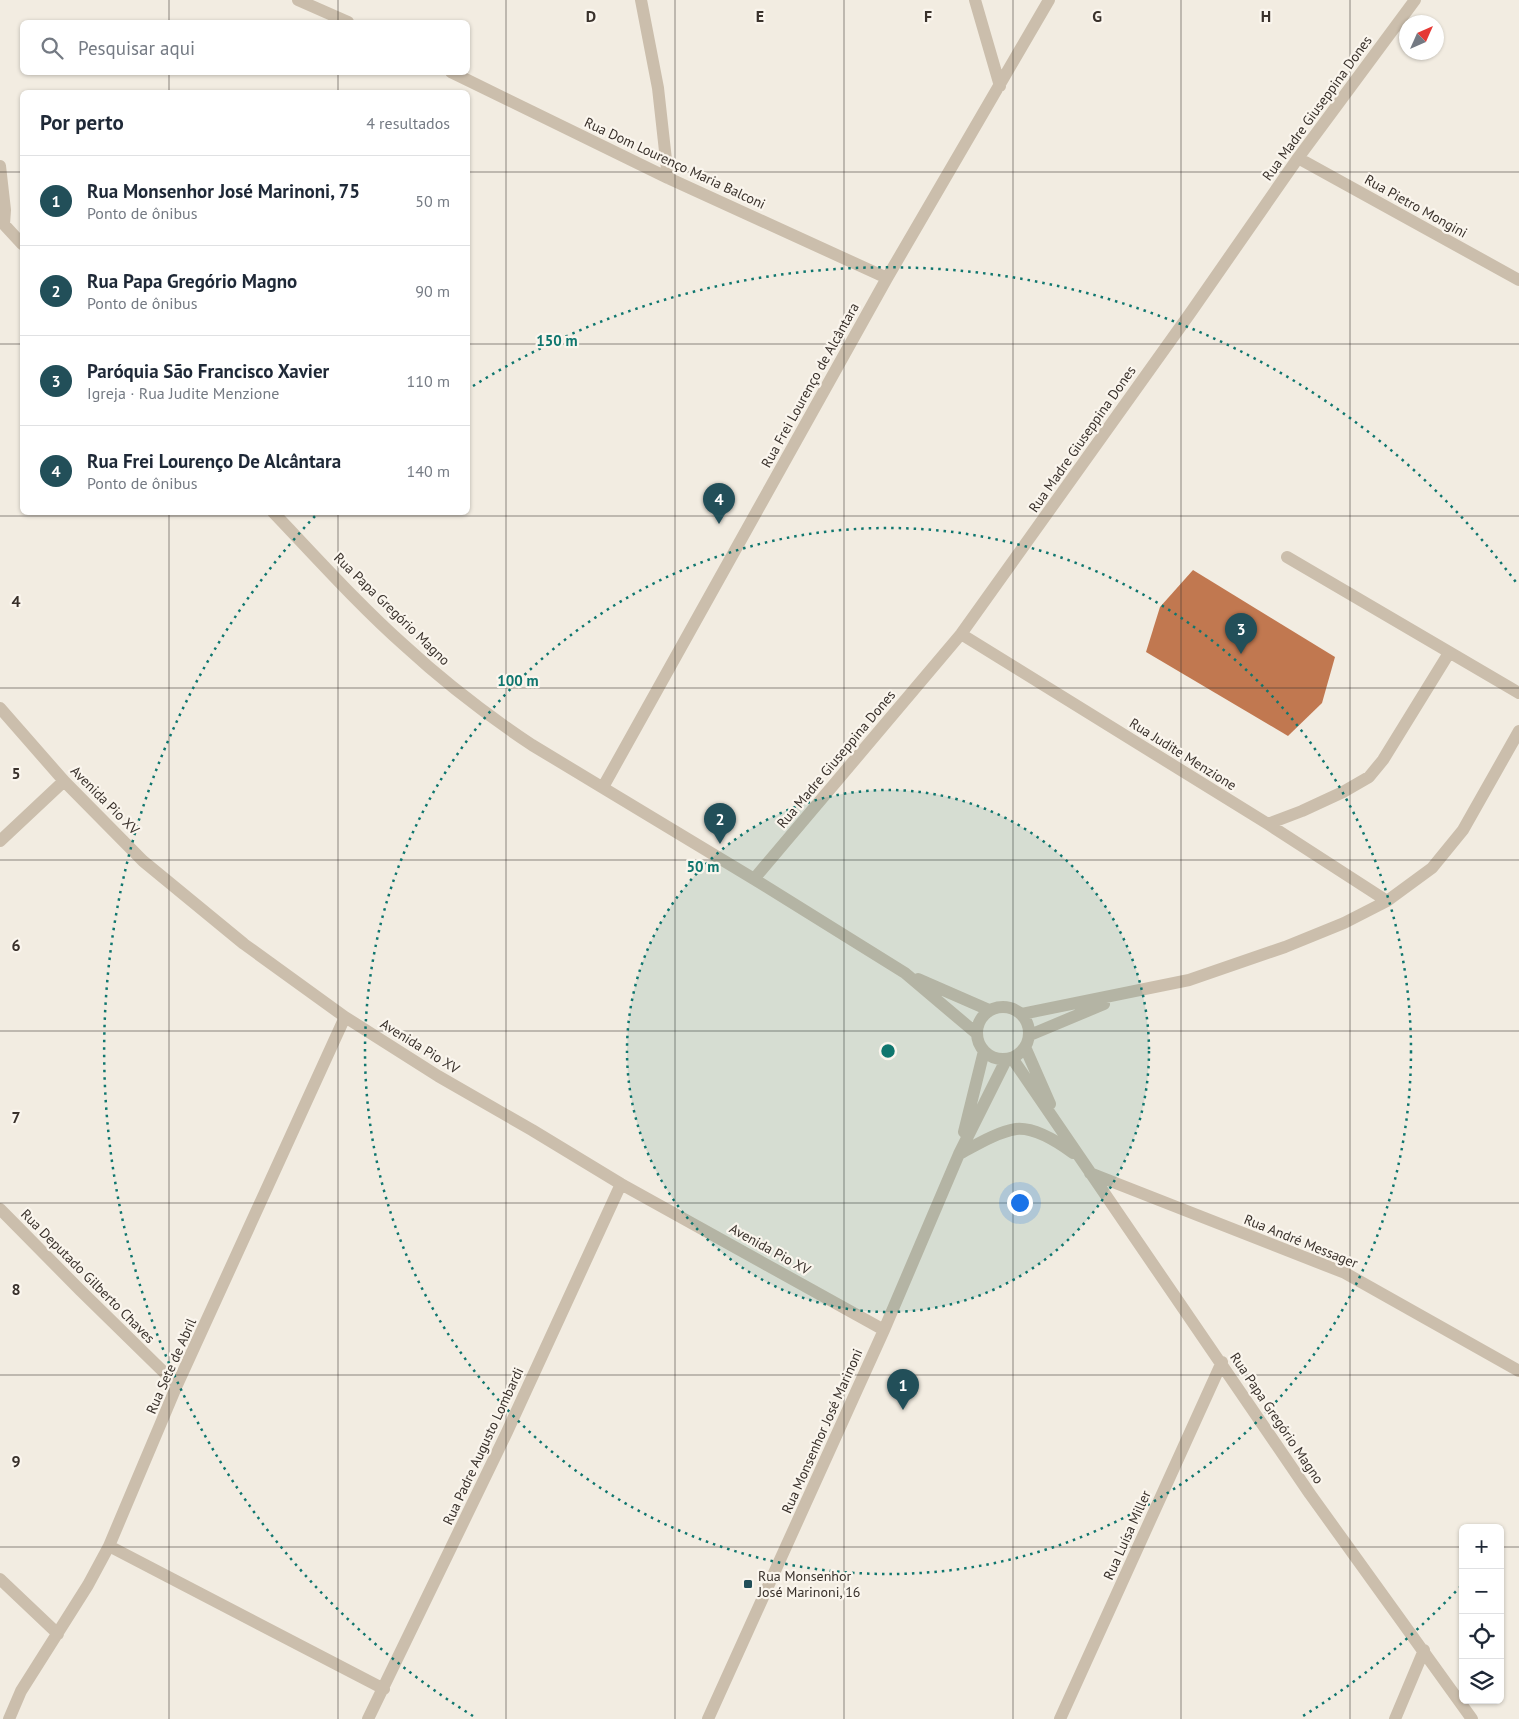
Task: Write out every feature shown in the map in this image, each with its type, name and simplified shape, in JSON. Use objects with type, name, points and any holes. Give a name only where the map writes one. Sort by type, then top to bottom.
[{"type":"street","points":[[298,0],[321,5],[345,20]]},
{"type":"street","points":[[641,0],[658,88],[668,178]]},
{"type":"street","points":[[975,0],[1000,86]]},
{"type":"street","name":"Rua Frei Lourenço de Alcântara","points":[[602,787],[887,278],[1049,0]]},
{"type":"street","name":"Rua Madre Giuseppina Dones","points":[[754,880],[961,634],[1174,336],[1298,158],[1414,0]]},
{"type":"street","name":"Rua Dom Lourenço Maria Balconi","points":[[457,75],[668,178],[887,278]]},
{"type":"street","name":"Rua Pietro Mongini","points":[[1298,158],[1519,280]]},
{"type":"street","points":[[0,166],[5,210],[1,224],[20,242]]},
{"type":"street","name":"Rua Papa Gregório Magno","points":[[276,515],[403,644],[450,685],[497,721],[532,745],[905,973],[989,1010]]},
{"type":"street","points":[[1287,557],[1519,693]]},
{"type":"street","name":"Rua Judite Menzione","points":[[961,634],[1387,900]]},
{"type":"street","points":[[1268,824],[1326,800],[1369,777],[1383,760],[1449,653]]},
{"type":"street","name":"Avenida Pio XV","points":[[0,708],[64,781],[143,861],[244,944],[345,1017],[438,1076],[622,1184],[884,1330]]},
{"type":"street","points":[[1022,1014],[1189,980],[1286,947],[1344,923],[1387,900],[1432,868],[1464,830],[1519,731]]},
{"type":"street","points":[[0,841],[64,781]]},
{"type":"street","name":"Rua Papa Gregório Magno","points":[[905,973],[976,1033]]},
{"type":"street","points":[[1028,1041],[1126,994]]},
{"type":"street","points":[[997,1006],[1006,1006],[1022,1014],[1028,1024],[1028,1041],[1020,1054],[1009,1059],[994,1058],[984,1051],[978,1043],[976,1033],[979,1020],[989,1010],[997,1006]]},
{"type":"street","name":"Rua Sete de Abril","points":[[9,1719],[21,1692],[88,1585],[109,1546],[177,1385],[345,1017]]},
{"type":"street","name":"Rua Papa Gregório Magno","points":[[1028,1041],[1062,1132]]},
{"type":"street","name":"Rua Monsenhor José Marinoni","points":[[959,1154],[984,1051]]},
{"type":"street","name":"Rua Papa Gregório Magno","points":[[1009,1059],[1222,1362],[1310,1494],[1472,1719]]},
{"type":"street","name":"Rua Monsenhor José Marinoni","points":[[708,1719],[884,1330],[959,1154],[1009,1059]]},
{"type":"street","points":[[959,1154],[987,1139],[1017,1129],[1042,1134],[1060,1143],[1079,1158]]},
{"type":"street","name":"Rua André Messager","points":[[1090,1173],[1345,1273],[1517,1364]]},
{"type":"street","name":"Rua Padre Augusto Lombardi","points":[[368,1719],[507,1432],[622,1184]]},
{"type":"street","name":"Rua Deputado Gilberto Chaves","points":[[0,1209],[177,1385]]},
{"type":"street","name":"Rua Luísa Miller","points":[[1060,1719],[1222,1362]]},
{"type":"street","points":[[109,1546],[384,1689]]},
{"type":"street","points":[[0,1579],[58,1634]]},
{"type":"street","points":[[1395,1719],[1424,1650]]},
{"type":"building","points":[[1193,570],[1335,657],[1322,703],[1288,736],[1146,652],[1160,607]]},
{"type":"place","name":"Rua Frei Lourenço De Alcântara","points":[[719,524]]},
{"type":"place","name":"Paróquia São Francisco Xavier","points":[[1241,654]]},
{"type":"place","name":"Rua Papa Gregório Magno","points":[[720,844]]},
{"type":"place","name":"Rua Monsenhor José Marinoni, 75","points":[[903,1410]]},
{"type":"place","name":"Rua Monsenhor José Marinoni, 16","points":[[748,1584]]}]
